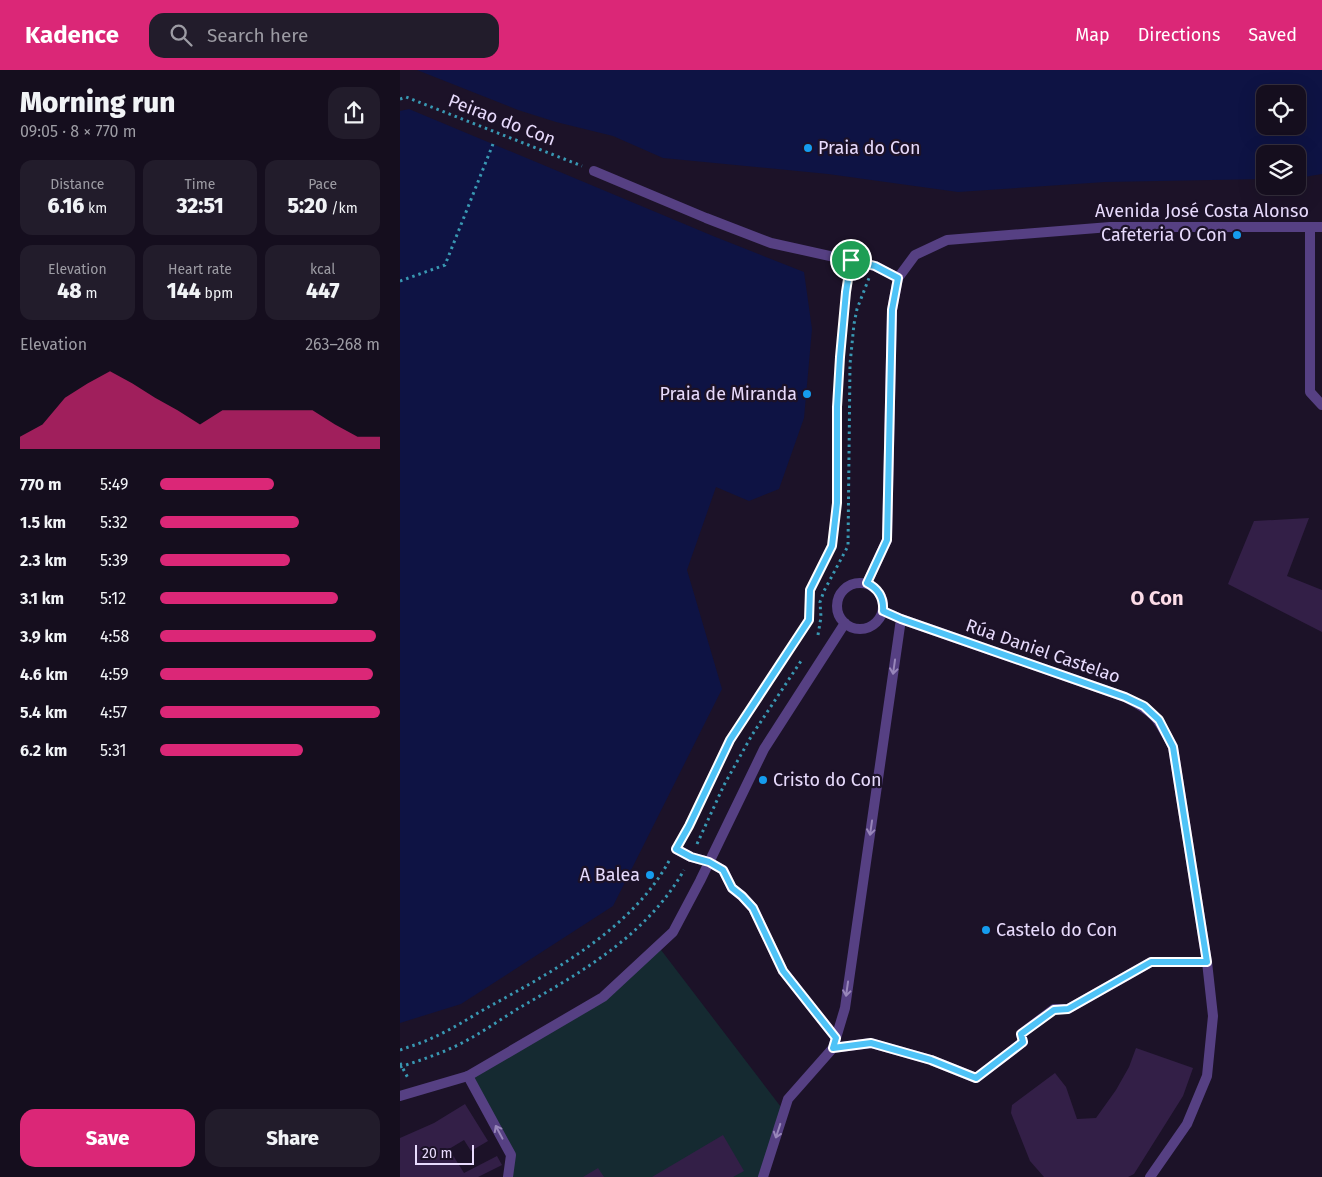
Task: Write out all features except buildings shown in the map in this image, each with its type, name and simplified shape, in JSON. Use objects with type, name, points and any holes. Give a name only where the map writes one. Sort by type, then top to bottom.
[{"type":"street","points":[[594,171],[706,218],[772,243],[875,266],[898,278]]},
{"type":"street","name":"Avenida José Costa Alonso","points":[[867,583],[887,540],[892,310],[898,278],[915,256],[948,240],[1110,227],[1322,226]]},
{"type":"street","points":[[1310,227],[1310,392],[1322,405]]},
{"type":"street","points":[[867,583],[873,586],[882,597],[883,611],[880,618],[867,628],[852,628],[840,617],[837,610],[839,594],[851,584],[867,583]]},
{"type":"street","name":"Rúa Daniel Castelao","points":[[883,611],[901,619],[1125,697],[1144,706],[1159,720],[1173,747],[1207,962],[1213,1016],[1207,1076],[1187,1124],[1150,1177]]},
{"type":"street","points":[[763,1177],[788,1099],[834,1043],[844,1008],[901,619]]},
{"type":"street","points":[[400,1096],[468,1076],[604,997],[673,932],[764,749],[845,623]]},
{"type":"street","points":[[676,849],[691,857],[709,862],[723,870],[732,888],[753,908],[783,971],[834,1043]]},
{"type":"street","points":[[834,1043],[871,1043],[931,1060],[976,1078],[1023,1042],[1021,1034],[1054,1010],[1068,1009],[1151,962],[1207,962]]},
{"type":"street","points":[[468,1076],[511,1155],[508,1177]]},
{"type":"path","name":"Peirao do Con","points":[[400,99],[406,98],[594,171]]},
{"type":"path","points":[[400,281],[446,265],[493,144]]},
{"type":"path","points":[[400,1050],[432,1039],[522,989],[593,943],[624,918],[660,878],[689,826],[730,740],[809,620],[810,590],[832,546],[836,512],[837,407],[846,292],[851,260]]},
{"type":"path","points":[[815,640],[819,634],[820,602],[848,546],[852,346],[857,309],[875,266]]},
{"type":"path","points":[[400,1066],[437,1054],[470,1039],[614,949],[646,921],[676,883],[691,857],[724,785],[752,735],[803,658]]},
{"type":"shaded area","points":[[417,70],[1322,70],[1322,174],[1306,177],[1306,145],[1256,145],[1256,179],[1105,182],[958,192],[828,174],[663,158],[613,136],[556,122],[518,110]]},
{"type":"shaded area","points":[[409,109],[804,272],[812,329],[804,418],[779,489],[749,501],[716,487],[687,570],[722,689],[613,906],[461,1004],[400,1023],[400,111]]},
{"type":"shaded area","points":[[658,946],[784,1111],[763,1177],[508,1177],[511,1155],[468,1076],[603,997]]},
{"type":"place","name":"Praia do Con","points":[[808,148]]},
{"type":"place","name":"Cafeteria O Con","points":[[1237,235]]},
{"type":"place","name":"Praia de Miranda","points":[[807,394]]},
{"type":"place","name":"Cristo do Con","points":[[763,780]]},
{"type":"place","name":"A Balea","points":[[650,875]]},
{"type":"place","name":"Castelo do Con","points":[[986,930]]},
{"type":"district","name":"O Con","points":[[1157,598]]},
{"type":"route","points":[[851,260],[875,266],[898,278],[892,310],[887,540],[867,583],[873,586],[882,597],[883,611],[901,619],[1125,697],[1144,706],[1159,720],[1173,747],[1195,881],[1207,962],[1151,962],[1068,1009],[1054,1010],[1021,1034],[1023,1042],[976,1078],[931,1060],[871,1043],[833,1048],[836,1038],[783,971],[753,908],[732,888],[723,870],[709,862],[691,857],[676,849],[730,740],[774,676],[809,620],[810,590],[832,546],[837,503],[837,407],[840,357],[851,260]]}]
